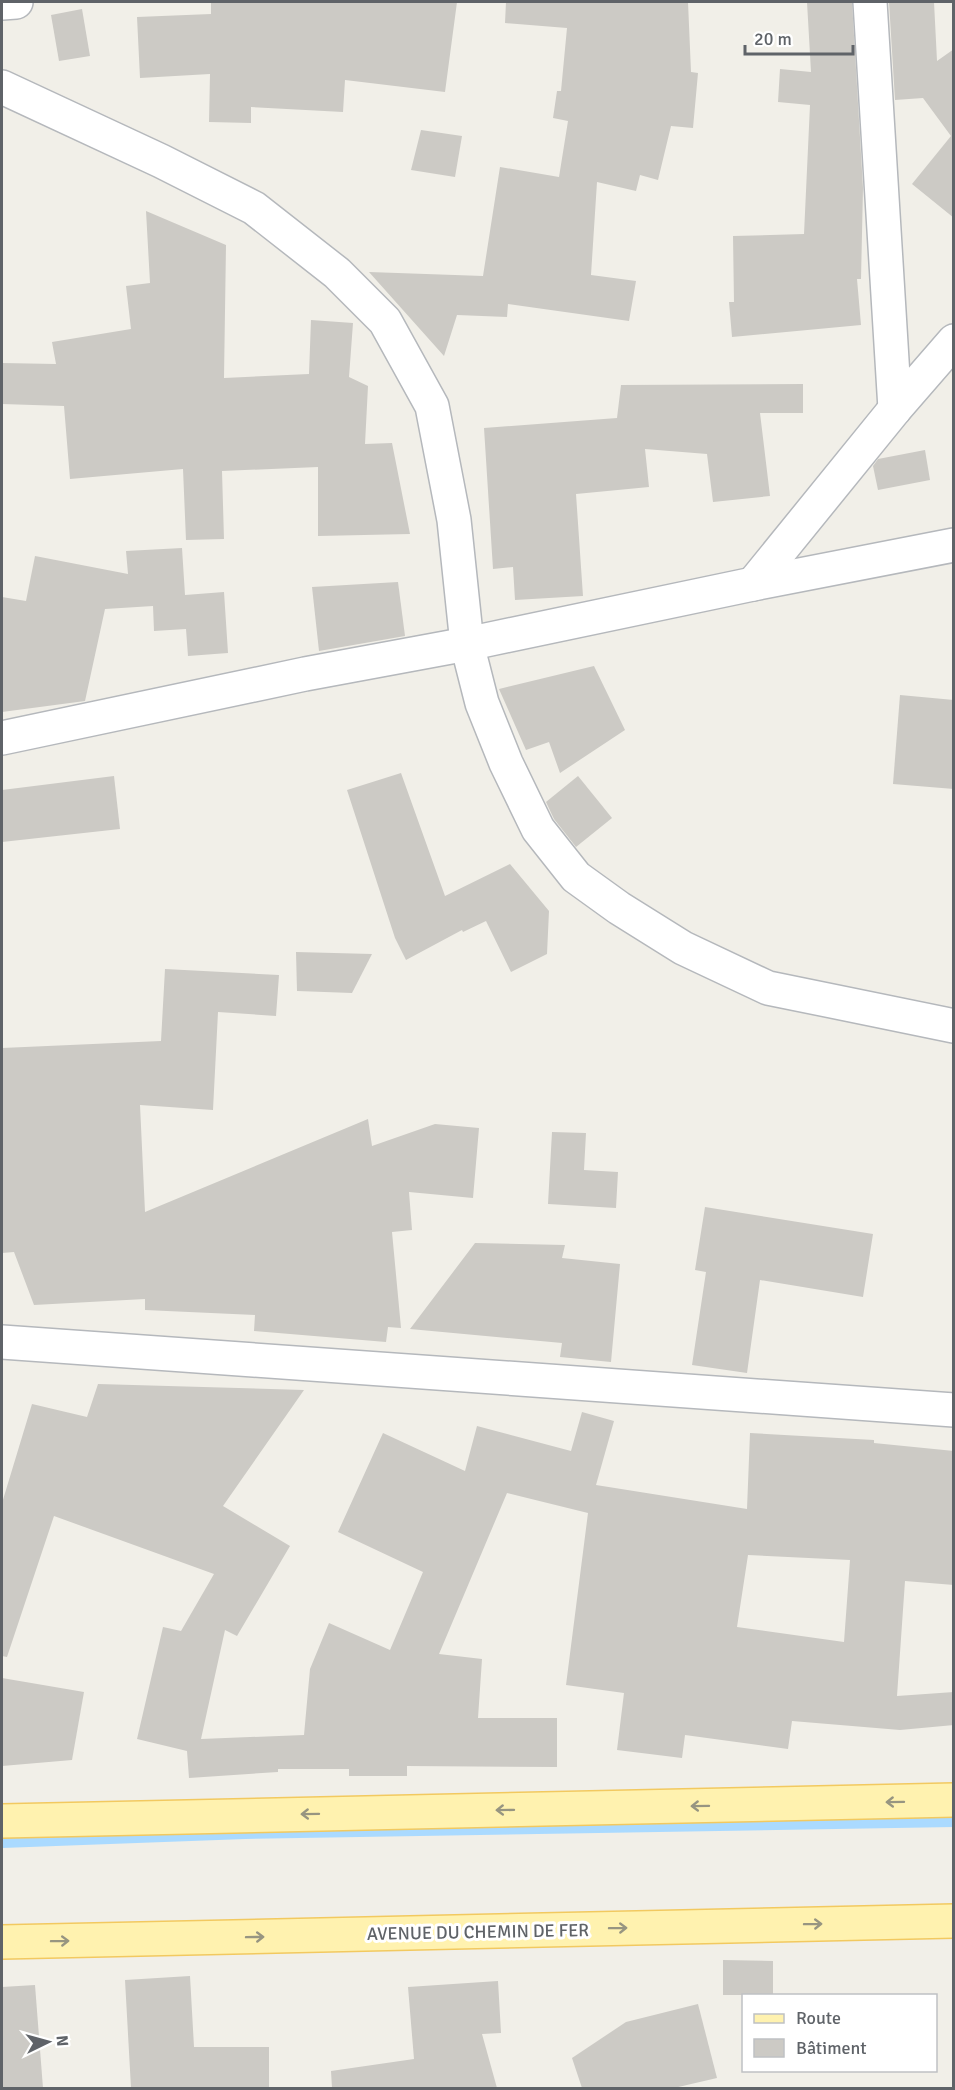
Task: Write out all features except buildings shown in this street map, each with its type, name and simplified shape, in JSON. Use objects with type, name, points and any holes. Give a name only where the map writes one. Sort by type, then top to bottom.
[{"type":"main road","points":[[2,1821],[954,1800]]},
{"type":"main road","name":"AVENUE DU CHEMIN DE FER","points":[[2,1942],[954,1921]]},
{"type":"street","points":[[2,3],[16,2]]},
{"type":"street","points":[[870,2],[895,409]]},
{"type":"street","points":[[2,87],[161,160],[254,208],[337,273],[386,321],[432,406],[454,520],[467,644],[482,704],[506,763],[538,829],[576,877],[619,908],[683,948],[768,988],[954,1026]]},
{"type":"street","points":[[753,584],[895,409],[954,341]]},
{"type":"street","points":[[2,738],[305,674],[467,644],[753,584],[954,545]]},
{"type":"street","points":[[2,1342],[954,1410]]},
{"type":"waterway","points":[[2,1843],[245,1834],[954,1822]]}]
